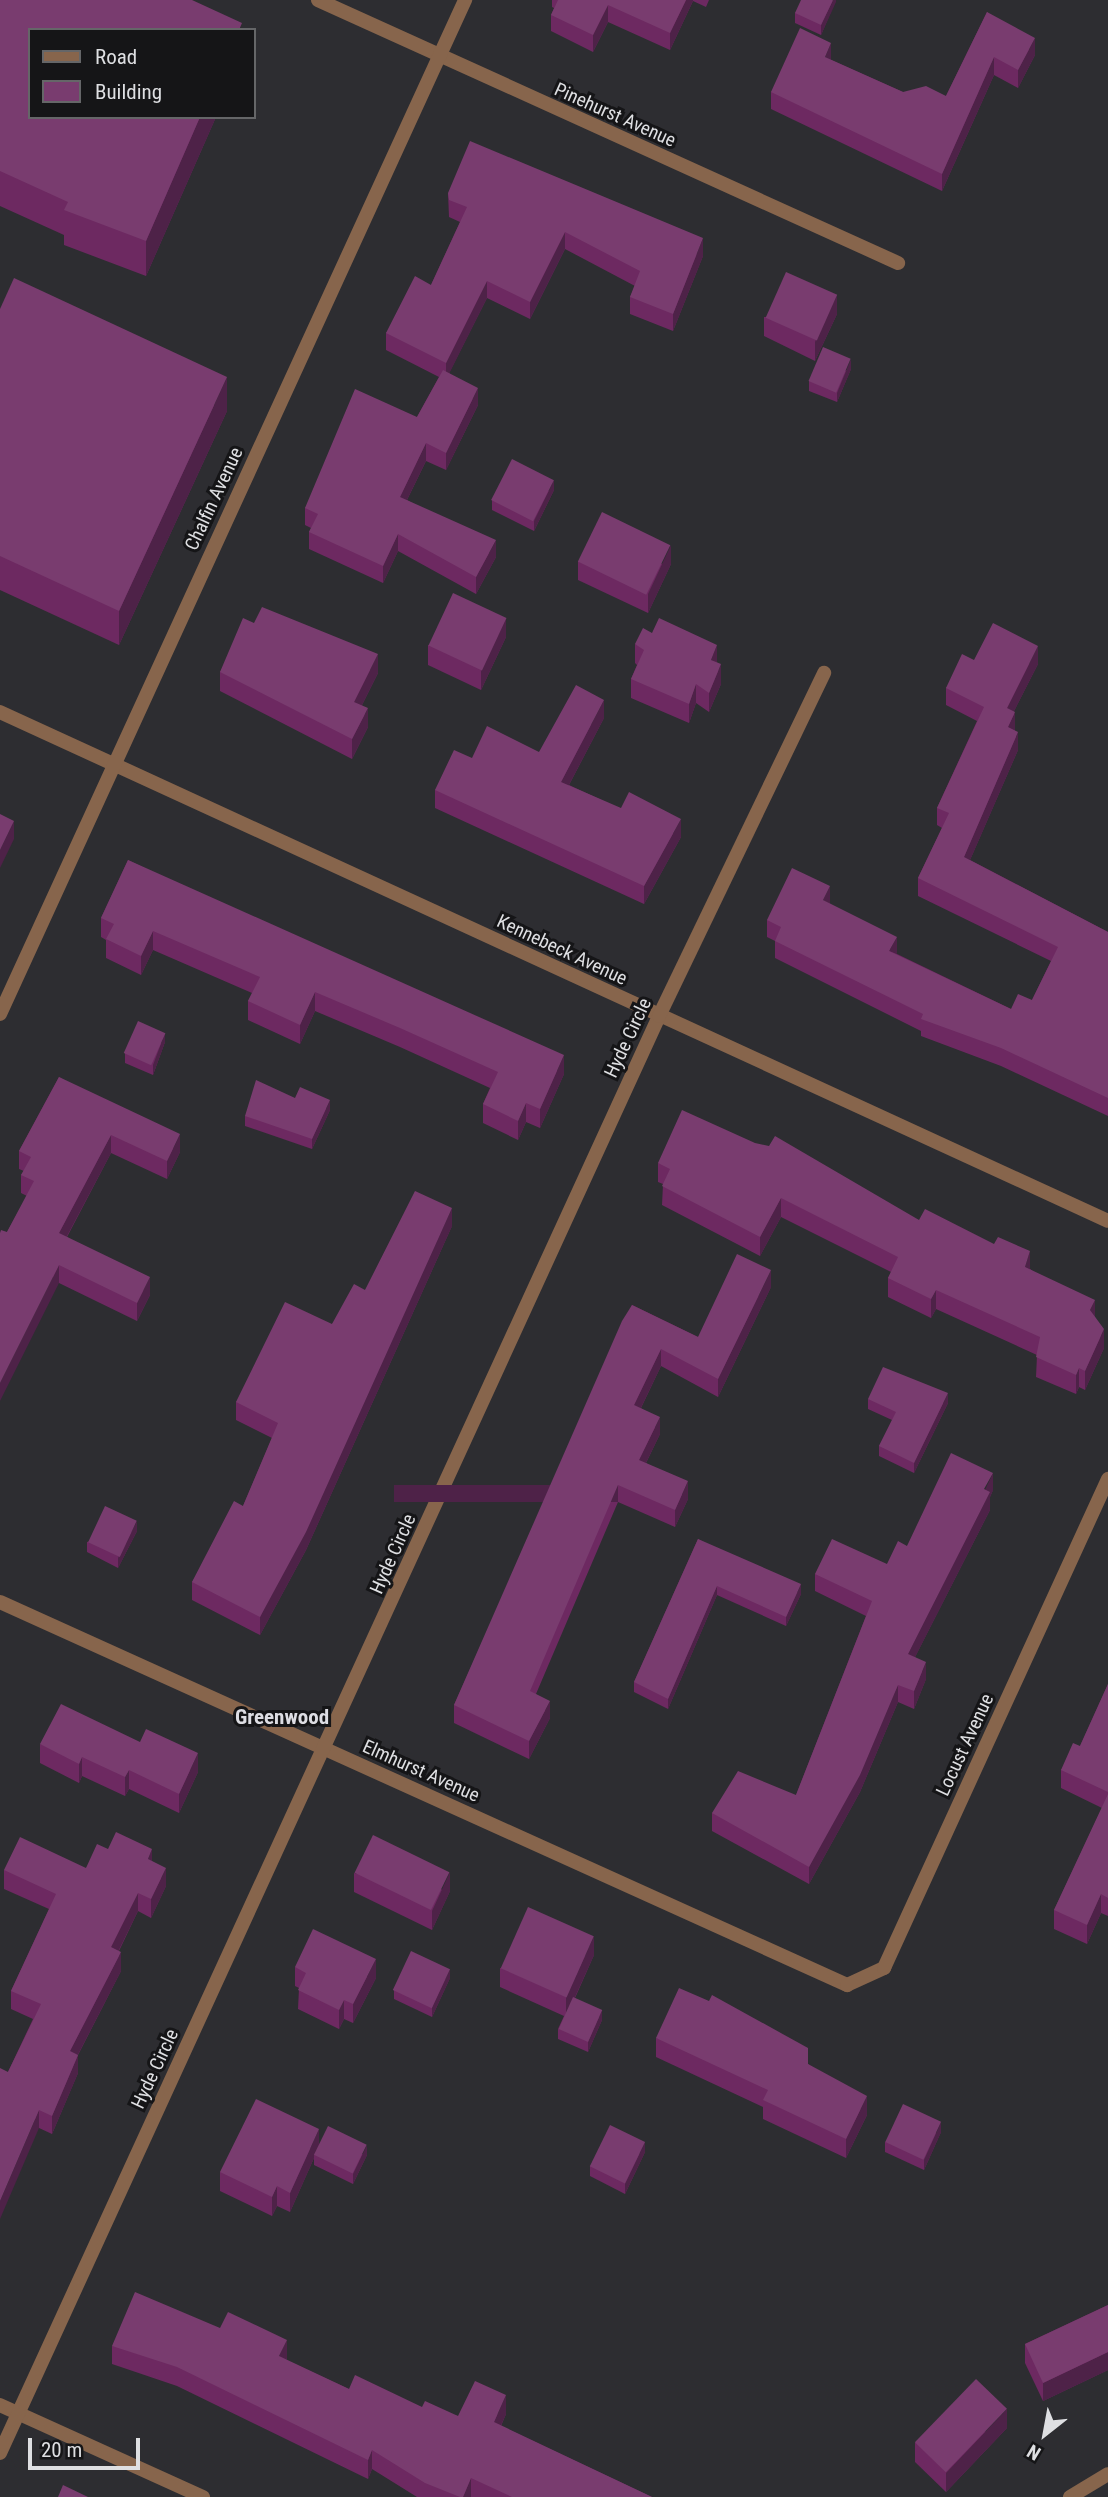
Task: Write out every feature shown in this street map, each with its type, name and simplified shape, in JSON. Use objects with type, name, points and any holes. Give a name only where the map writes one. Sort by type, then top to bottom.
[{"type":"street","name":"Pinehurst Avenue","points":[[318,0],[898,263]]},
{"type":"street","name":"Chalfin Avenue","points":[[0,1014],[464,0]]},
{"type":"street","name":"Hyde Circle","points":[[0,2453],[326,1750],[659,1016],[824,673]]},
{"type":"street","name":"Kennebeck Avenue","points":[[0,712],[1108,1221]]},
{"type":"street","name":"Locust Avenue","points":[[825,1979],[848,1985],[884,1968],[1108,1479]]},
{"type":"street","name":"Elmhurst Avenue","points":[[0,1602],[825,1979]]},
{"type":"street","points":[[0,2405],[203,2497]]},
{"type":"street","points":[[1070,2497],[1108,2474]]},
{"type":"building","points":[[0,0],[192,0],[242,23],[240,28],[28,28],[28,119],[199,119],[146,241],[64,210],[68,202],[0,171]]},
{"type":"building","points":[[558,0],[686,0],[670,33],[608,5],[593,35],[551,15]]},
{"type":"building","points":[[801,0],[833,0],[821,25],[795,13]]},
{"type":"building","points":[[987,12],[1035,38],[1018,70],[994,57],[942,174],[771,92],[800,28],[831,43],[825,57],[903,92],[926,86],[946,96]]},
{"type":"building","points":[[470,141],[703,238],[673,314],[630,297],[640,271],[565,232],[530,302],[487,281],[446,363],[386,333],[415,276],[431,285],[467,207],[449,200],[448,193]]},
{"type":"building","points":[[786,272],[837,295],[817,340],[766,318]]},
{"type":"building","points":[[14,278],[227,377],[119,611],[0,556],[0,309]]},
{"type":"building","points":[[823,347],[851,359],[836,393],[809,381]]},
{"type":"building","points":[[443,370],[478,388],[446,453],[426,443],[400,497],[496,540],[476,577],[398,534],[383,566],[309,532],[318,514],[305,508],[355,389],[417,417]]},
{"type":"building","points":[[512,459],[554,480],[533,521],[491,500]]},
{"type":"building","points":[[602,512],[670,545],[646,595],[578,561]]},
{"type":"building","points":[[453,593],[506,618],[482,671],[428,646]]},
{"type":"building","points":[[262,607],[378,654],[354,702],[368,708],[352,739],[220,672],[243,618],[254,623]]},
{"type":"building","points":[[659,618],[717,645],[711,660],[721,664],[709,693],[696,684],[689,704],[631,679],[644,650],[635,644],[643,628],[652,633]]},
{"type":"building","points":[[993,623],[1038,646],[1007,708],[1015,712],[1008,727],[1018,732],[964,857],[1108,932],[1108,1098],[1001,1048],[921,1019],[923,1014],[775,941],[781,927],[767,920],[792,868],[830,886],[823,900],[897,937],[889,951],[1011,1009],[1018,994],[1032,1000],[1058,947],[918,878],[949,813],[937,808],[984,707],[946,688],[962,654],[974,660]]},
{"type":"building","points":[[576,685],[604,700],[561,782],[621,808],[629,792],[681,819],[644,886],[435,790],[454,750],[472,758],[487,726],[539,752]]},
{"type":"building","points":[[0,814],[14,821],[0,850]]},
{"type":"building","points":[[128,860],[564,1055],[540,1109],[526,1103],[518,1121],[483,1104],[498,1072],[315,992],[300,1025],[248,1001],[260,977],[153,931],[141,956],[106,939],[114,924],[101,918]]},
{"type":"building","points":[[138,1021],[165,1033],[151,1065],[124,1053]]},
{"type":"building","points":[[59,1077],[180,1134],[167,1161],[111,1135],[59,1233],[150,1277],[137,1303],[59,1265],[0,1383],[0,1233],[1,1230],[7,1232],[34,1181],[21,1175],[31,1157],[19,1151]]},
{"type":"building","points":[[256,1080],[295,1098],[300,1087],[330,1100],[312,1139],[245,1116]]},
{"type":"building","points":[[682,1110],[755,1143],[769,1146],[775,1136],[919,1220],[925,1209],[994,1244],[998,1237],[1030,1251],[1025,1267],[1095,1300],[1090,1310],[1104,1329],[1085,1371],[1079,1368],[1076,1375],[1036,1357],[1040,1337],[936,1290],[931,1299],[888,1278],[898,1257],[781,1198],[760,1237],[662,1186],[670,1169],[658,1163]]},
{"type":"building","points":[[415,1191],[452,1208],[306,1532],[260,1617],[192,1582],[234,1501],[243,1506],[278,1423],[236,1402],[285,1302],[332,1324],[354,1284],[365,1290]]},
{"type":"building","points":[[737,1254],[771,1270],[718,1379],[661,1349],[634,1405],[660,1417],[639,1460],[688,1481],[675,1510],[618,1485],[530,1691],[550,1701],[529,1741],[454,1705],[622,1321],[632,1305],[698,1337]]},
{"type":"building","points":[[883,1367],[948,1393],[914,1463],[879,1446],[896,1412],[868,1399]]},
{"type":"building","points":[[951,1453],[993,1473],[984,1489],[990,1492],[908,1654],[926,1662],[914,1691],[898,1685],[860,1775],[809,1867],[712,1813],[738,1771],[796,1795],[872,1601],[815,1574],[832,1539],[887,1564],[898,1541],[907,1546]]},
{"type":"building","points":[[105,1506],[137,1521],[120,1557],[88,1542]]},
{"type":"building","points":[[698,1539],[801,1584],[786,1617],[717,1586],[668,1699],[634,1682]]},
{"type":"building","points":[[1108,1684],[1108,1792],[1061,1770],[1073,1743],[1080,1746]]},
{"type":"building","points":[[61,1704],[140,1742],[146,1729],[198,1753],[179,1794],[129,1770],[125,1777],[82,1757],[79,1764],[40,1744]]},
{"type":"building","points":[[1108,1794],[1108,1898],[1101,1894],[1087,1925],[1054,1910]]},
{"type":"building","points":[[116,1832],[152,1849],[148,1859],[166,1868],[151,1899],[138,1893],[111,1947],[121,1952],[70,2051],[78,2055],[52,2116],[39,2110],[0,2201],[0,2068],[8,2072],[41,2004],[11,1991],[56,1894],[4,1870],[20,1837],[86,1868],[97,1844],[108,1849]]},
{"type":"building","points":[[373,1835],[449,1872],[431,1910],[355,1873]]},
{"type":"building","points":[[528,1907],[594,1936],[567,1997],[501,1968]]},
{"type":"building","points":[[313,1929],[376,1959],[353,2004],[344,2000],[339,2010],[298,1990],[306,1973],[295,1967]]},
{"type":"building","points":[[411,1951],[450,1969],[432,2008],[393,1990]]},
{"type":"building","points":[[679,1988],[709,2001],[712,1995],[808,2048],[808,2064],[867,2096],[846,2139],[763,2100],[768,2090],[656,2038]]},
{"type":"building","points":[[573,1997],[602,2010],[588,2042],[559,2029]]},
{"type":"building","points":[[256,2099],[319,2129],[290,2193],[277,2186],[272,2197],[220,2172]]},
{"type":"building","points":[[903,2104],[941,2122],[923,2160],[885,2142]]},
{"type":"building","points":[[610,2125],[645,2142],[625,2183],[590,2166]]},
{"type":"building","points":[[328,2126],[367,2145],[353,2174],[314,2155]]},
{"type":"building","points":[[135,2292],[220,2328],[228,2312],[287,2340],[279,2356],[349,2389],[355,2375],[422,2407],[425,2401],[458,2416],[475,2381],[506,2395],[494,2422],[652,2497],[512,2497],[471,2478],[463,2497],[460,2497],[425,2483],[372,2450],[368,2460],[177,2367],[112,2346]]},
{"type":"building","points":[[1108,2305],[1108,2352],[1043,2383],[1025,2344]]},
{"type":"building","points":[[976,2379],[1007,2409],[946,2472],[915,2442]]},
{"type":"building","points":[[63,2485],[88,2497],[58,2497]]},
{"type":"district","name":"Greenwood","points":[[282,1717]]}]
